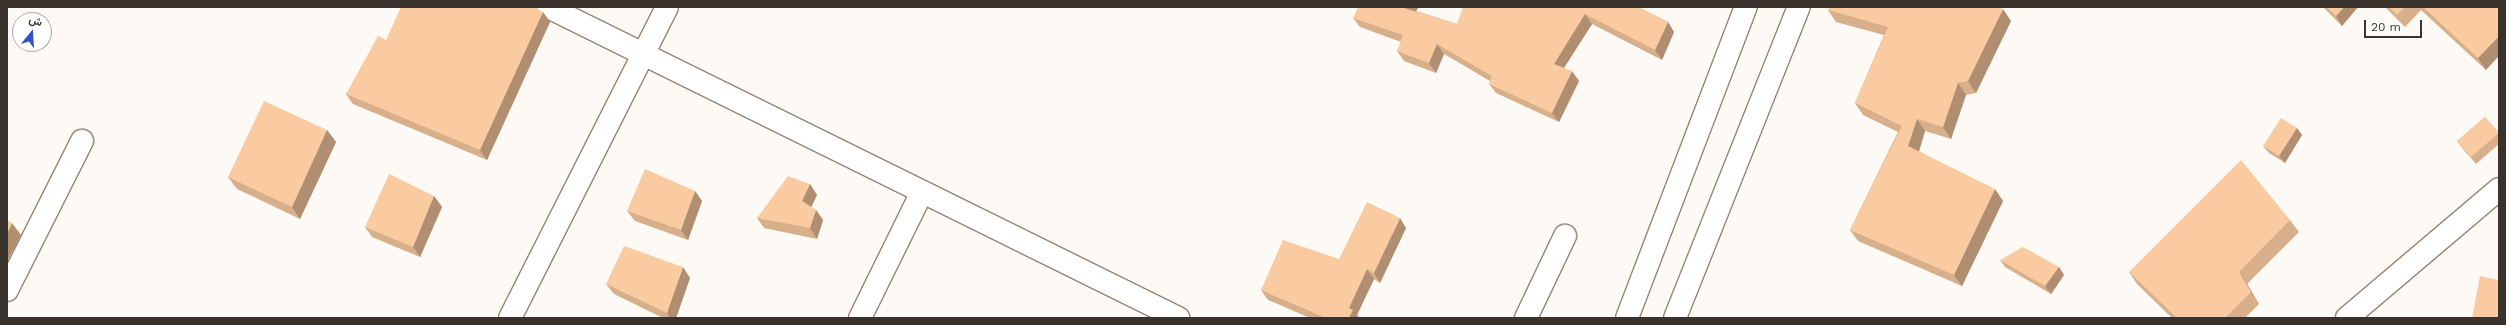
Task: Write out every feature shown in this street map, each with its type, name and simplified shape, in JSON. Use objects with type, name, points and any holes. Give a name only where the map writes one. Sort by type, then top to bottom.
[{"type":"street","points":[[548,7],[1178,318]]},
{"type":"street","points":[[510,318],[667,7]]},
{"type":"street","points":[[1627,318],[1746,7]]},
{"type":"street","points":[[1675,318],[1799,7]]},
{"type":"street","points":[[7,290],[82,142]]},
{"type":"street","points":[[2347,318],[2499,189]]},
{"type":"street","points":[[860,318],[922,192]]},
{"type":"street","points":[[1526,318],[1564,236]]},
{"type":"building","points":[[401,7],[534,7],[543,12],[480,150],[346,94],[378,36],[386,40]]},
{"type":"building","points":[[1358,7],[1405,7],[1404,8],[1457,24],[1463,7],[1638,7],[1668,22],[1655,50],[1585,14],[1554,64],[1572,71],[1552,113],[1489,84],[1492,76],[1437,44],[1429,63],[1397,51],[1403,35],[1353,18]]},
{"type":"building","points":[[1829,7],[1998,7],[2003,9],[1968,81],[1958,83],[1943,127],[1917,119],[1908,146],[1995,189],[1954,275],[1850,230],[1902,126],[1855,103],[1888,27],[1828,10]]},
{"type":"building","points":[[2326,7],[2344,7],[2336,16]]},
{"type":"building","points":[[2389,7],[2405,7],[2397,15]]},
{"type":"building","points":[[2423,7],[2499,7],[2499,36],[2478,58]]},
{"type":"building","points":[[264,101],[327,130],[292,207],[228,177]]},
{"type":"building","points":[[2485,117],[2499,133],[2471,157],[2457,141]]},
{"type":"building","points":[[2281,118],[2297,128],[2279,156],[2263,146]]},
{"type":"building","points":[[2241,160],[2290,220],[2239,272],[2251,292],[2225,318],[2177,318],[2129,272]]},
{"type":"building","points":[[645,169],[695,191],[681,230],[627,211]]},
{"type":"building","points":[[389,174],[434,196],[413,247],[365,227]]},
{"type":"building","points":[[788,176],[810,184],[802,201],[816,210],[810,228],[757,218]]},
{"type":"building","points":[[1367,202],[1400,218],[1374,273],[1367,269],[1349,308],[1353,310],[1349,318],[1326,318],[1261,290],[1283,240],[1339,259]]},
{"type":"building","points":[[7,220],[12,223],[7,233]]},
{"type":"building","points":[[624,246],[683,267],[667,313],[606,284]]},
{"type":"building","points":[[2023,247],[2059,267],[2045,286],[2000,260]]},
{"type":"building","points":[[2480,276],[2499,280],[2499,318],[2472,318]]}]
